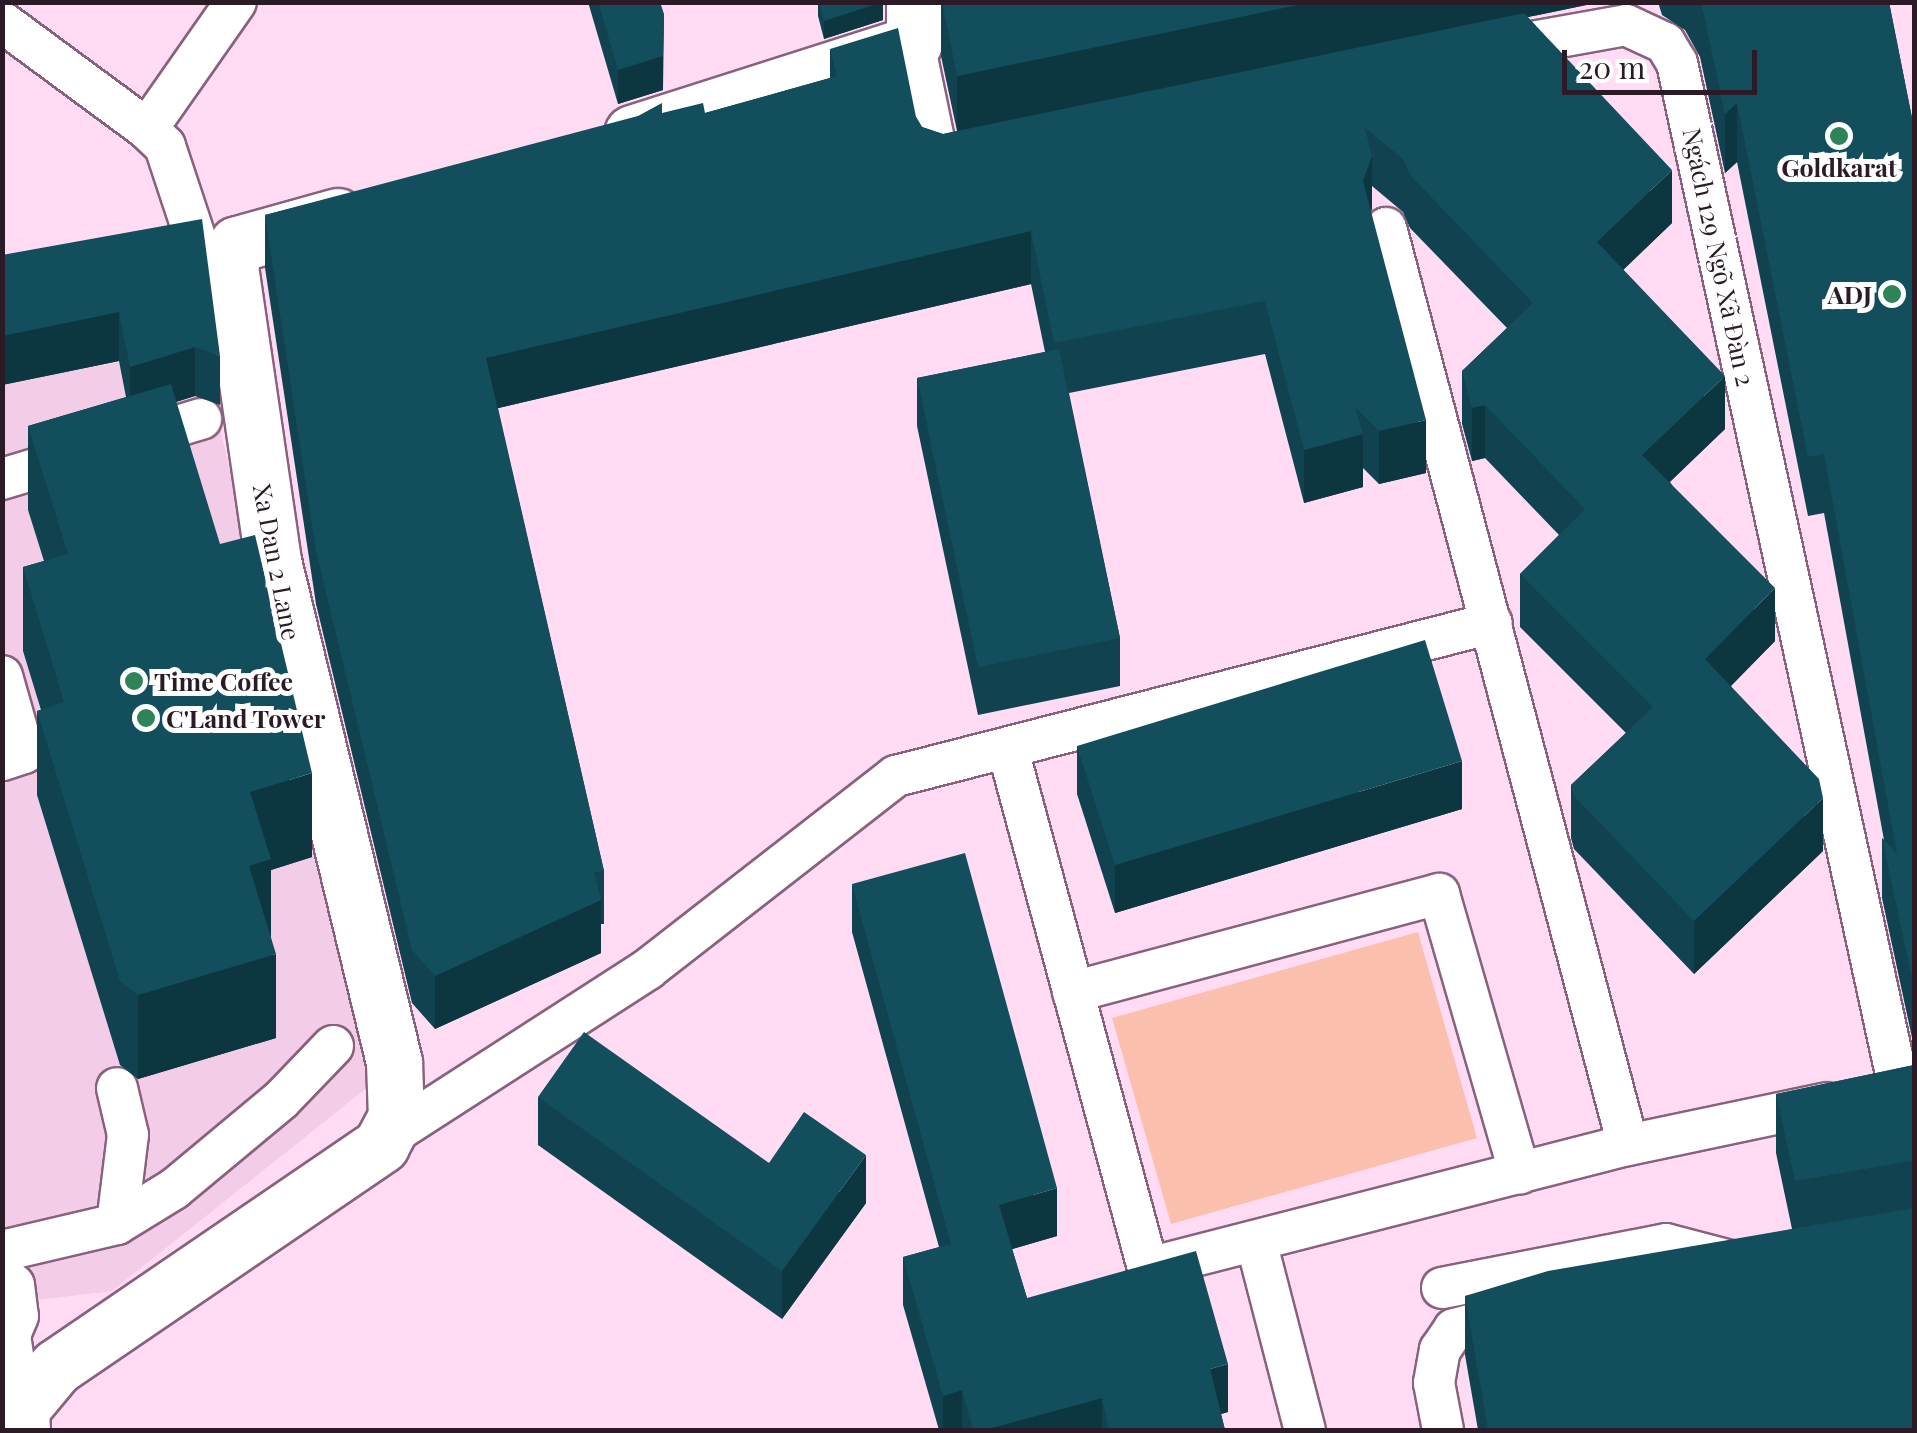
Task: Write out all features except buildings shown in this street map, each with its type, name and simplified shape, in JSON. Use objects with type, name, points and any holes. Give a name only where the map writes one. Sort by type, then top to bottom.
[{"type":"street","points":[[578,150],[914,23]]},
{"type":"street","points":[[214,246],[396,201]]},
{"type":"street","name":"Xa Dan 2 Lane","points":[[214,246],[273,561],[394,1062],[398,1088],[390,1136]]},
{"type":"street","points":[[21,1420],[56,1368],[390,1136]]},
{"type":"lane","points":[[148,129],[236,2]]},
{"type":"lane","points":[[2,22],[148,129],[165,146],[214,246],[158,250]]},
{"type":"lane","points":[[914,23],[938,164],[997,152]]},
{"type":"lane","name":"Ngách 129 Ngõ Xã Đàn 2","points":[[1445,59],[1626,25],[1665,44],[1678,63],[1907,1086]]},
{"type":"lane","points":[[1386,228],[1628,1145]]},
{"type":"lane","points":[[2,479],[201,419]]},
{"type":"lane","points":[[390,1136],[648,969],[896,776],[1492,622]]},
{"type":"lane","points":[[2,676],[24,753],[2,760]]},
{"type":"lane","points":[[1008,750],[1148,1268],[1628,1145],[1907,1086]]},
{"type":"lane","points":[[1073,992],[1439,894],[1520,1174]]},
{"type":"lane","points":[[2,1251],[117,1224],[174,1189],[281,1100],[333,1046]]},
{"type":"lane","points":[[117,1088],[128,1135],[117,1224]]},
{"type":"lane","points":[[1256,1241],[1305,1430]]},
{"type":"lane","points":[[1442,1288],[1666,1244],[1765,1270],[1673,1286]]},
{"type":"lane","points":[[2,1274],[14,1286],[17,1302],[6,1332],[21,1420]]},
{"type":"lane","points":[[1443,1430],[1434,1383],[1440,1350],[1454,1329],[1580,1301]]},
{"type":"shaded area","points":[[2,334],[76,370],[201,347],[373,1083],[112,1291],[3,1304]]},
{"type":"shaded area","points":[[1418,932],[1477,1138],[1171,1224],[1112,1018]]},
{"type":"place","name":"Goldkarat","points":[[1839,136]]},
{"type":"place","name":"ADJ","points":[[1892,294]]},
{"type":"place","name":"Time Coffee","points":[[134,681]]},
{"type":"place","name":"C'Land Tower","points":[[146,718]]}]
